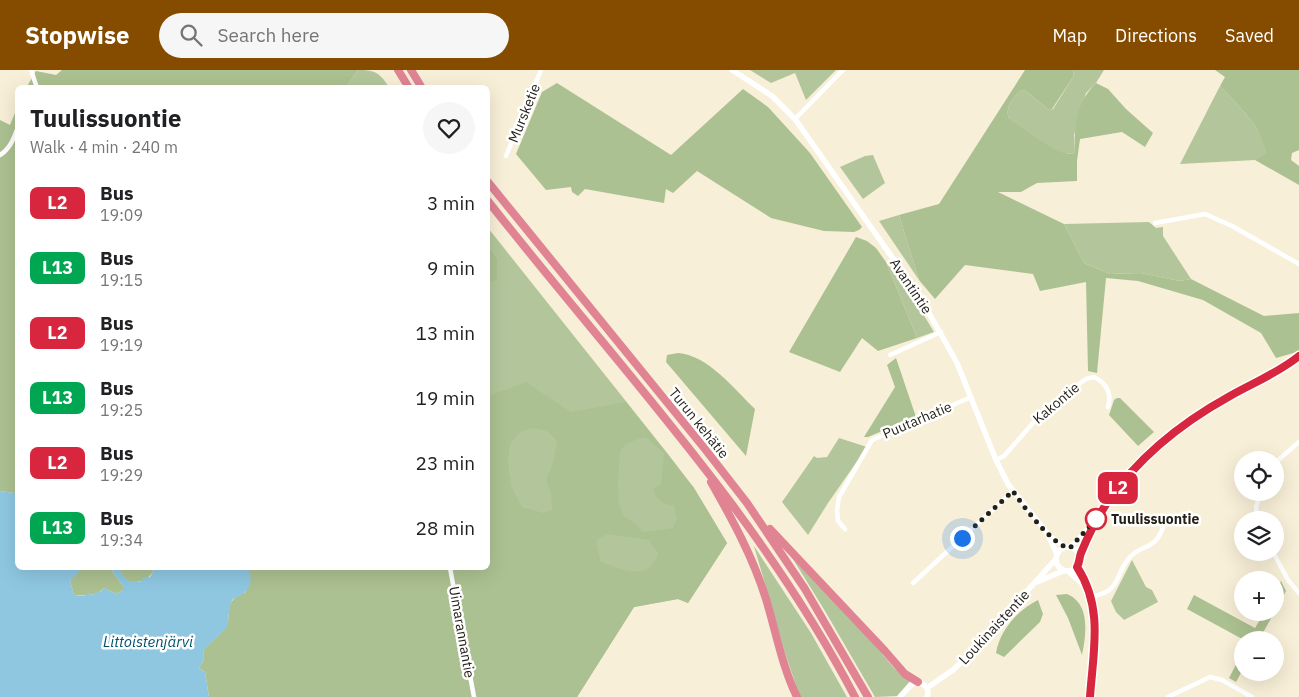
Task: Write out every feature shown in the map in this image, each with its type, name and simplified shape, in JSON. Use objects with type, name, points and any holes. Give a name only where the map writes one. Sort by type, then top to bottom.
[{"type":"highway","points":[[398,70],[407,85]]},
{"type":"highway","points":[[411,70],[420,85]]},
{"type":"highway","name":"Turun kehätie","points":[[490,184],[747,503],[805,589],[868,697]]},
{"type":"highway","name":"Turun kehätie","points":[[490,203],[722,490],[789,585],[820,634],[855,697]]},
{"type":"highway","points":[[696,456],[726,508],[758,574],[786,671],[797,697]]},
{"type":"highway","points":[[747,503],[899,668],[918,682]]},
{"type":"street","points":[[31,70],[36,85]]},
{"type":"street","name":"Mursketie","points":[[506,156],[541,70]]},
{"type":"street","name":"Avantintie","points":[[732,70],[772,96],[795,120],[920,297],[957,363],[996,460],[1013,491],[1047,533],[1068,548]]},
{"type":"street","points":[[795,120],[843,70]]},
{"type":"street","points":[[0,155],[6,151],[15,135]]},
{"type":"street","points":[[1155,223],[1205,214],[1240,230],[1299,264]]},
{"type":"street","points":[[890,355],[941,332]]},
{"type":"street","points":[[1088,589],[1057,566],[1056,557],[1068,548],[1094,522],[1133,470],[1169,435],[1198,414],[1298,360]]},
{"type":"street","name":"Kakontie","points":[[996,460],[1004,456],[1047,407],[1086,378],[1094,377],[1104,384],[1109,395],[1108,407]]},
{"type":"street","name":"Puutarhatie","points":[[845,529],[838,521],[839,497],[872,440],[971,397]]},
{"type":"street","points":[[1284,456],[1299,442]]},
{"type":"street","points":[[913,583],[1013,491]]},
{"type":"street","points":[[1079,555],[1094,522]]},
{"type":"street","points":[[1092,597],[1106,593],[1114,586],[1130,557],[1153,544],[1159,537],[1163,527]]},
{"type":"street","name":"Avantintie","points":[[1047,533],[1056,557]]},
{"type":"street","points":[[1066,571],[1077,567],[1080,562],[1079,555],[1074,549],[1068,548]]},
{"type":"street","name":"Loukinaistentie","points":[[927,688],[963,661],[1036,583],[1056,557]]},
{"type":"street","points":[[1278,561],[1288,580],[1299,593]]},
{"type":"street","points":[[1077,567],[1092,597],[1095,616],[1090,697]]},
{"type":"street","name":"Uimarannantie","points":[[450,570],[474,697]]},
{"type":"street","name":"Loukinaistentie","points":[[1036,583],[1066,571]]},
{"type":"street","points":[[1168,697],[1210,677],[1222,680],[1252,697]]},
{"type":"street","points":[[900,697],[911,685],[918,682],[927,688],[927,697]]},
{"type":"green space","points":[[62,70],[358,70],[347,85],[28,85],[36,71],[56,75]]},
{"type":"green space","points":[[358,70],[376,73],[387,85],[347,85]]},
{"type":"green space","points":[[750,70],[836,70],[806,100],[795,73],[771,83]]},
{"type":"green space","points":[[1025,70],[1074,70],[1073,77],[1052,109],[1049,110],[1026,91],[1022,90],[1016,95],[1009,107],[1009,118],[1051,147],[1068,154],[1075,153],[1075,133],[1080,107],[1084,98],[1096,83],[1108,89],[1126,109],[1153,133],[1145,147],[1122,132],[1080,139],[1077,181],[1037,183],[1021,192],[998,192],[1064,224],[1084,263],[1110,274],[1140,273],[1180,281],[1191,279],[1264,316],[1299,313],[1299,350],[1297,352],[1276,358],[1261,333],[1203,300],[1138,281],[1106,278],[1097,373],[1088,371],[1086,282],[1040,291],[1033,274],[965,265],[935,299],[919,280],[899,215],[939,204]]},
{"type":"green space","points":[[1074,70],[1104,70],[1096,83],[1086,93],[1074,135],[1075,153],[1068,154],[1051,147],[1032,135],[1009,118],[1008,111],[1013,99],[1022,90],[1026,91],[1049,110],[1053,109],[1073,77]]},
{"type":"green space","points":[[1215,70],[1299,70],[1299,150],[1292,153],[1291,160],[1299,166],[1299,185],[1255,160],[1267,153],[1256,127],[1220,86],[1225,77]]},
{"type":"green space","points":[[557,83],[671,155],[743,89],[768,107],[810,153],[862,227],[854,232],[824,231],[771,218],[697,171],[673,193],[666,189],[664,203],[585,189],[578,196],[572,192],[571,187],[546,190],[516,154],[542,92]]},
{"type":"green space","points":[[1220,86],[1256,127],[1268,154],[1255,160],[1180,164]]},
{"type":"green space","points":[[15,113],[14,493],[0,491],[0,120],[10,125]]},
{"type":"green space","points":[[873,155],[885,183],[863,199],[840,167],[865,156]]},
{"type":"green space","points":[[899,215],[919,280],[879,221]]},
{"type":"green space","points":[[1149,222],[1156,228],[1163,227],[1163,236],[1191,279],[1180,281],[1140,273],[1110,274],[1084,263],[1064,224]]},
{"type":"green space","points":[[490,231],[694,488],[727,543],[688,603],[678,599],[634,607],[577,697],[490,564],[490,262],[497,266],[497,257],[490,248]]},
{"type":"green space","points":[[856,237],[867,241],[876,248],[886,262],[917,338],[878,351],[862,338],[840,372],[789,352]]},
{"type":"green space","points":[[490,248],[497,257],[497,280],[490,282]]},
{"type":"green space","points":[[886,262],[914,299],[934,332],[917,338]]},
{"type":"green space","points":[[678,353],[689,355],[710,366],[755,409],[746,456],[666,362],[667,355]]},
{"type":"green space","points":[[896,358],[916,417],[864,437],[895,387],[887,365]]},
{"type":"green space","points":[[526,382],[571,412],[626,402],[694,488],[727,543],[688,603],[678,599],[634,607],[577,697],[209,697],[205,672],[199,668],[204,659],[203,651],[226,626],[231,602],[246,592],[249,571],[490,570],[490,395]],"holes":[[[533,428],[547,431],[557,441],[553,463],[546,480],[551,493],[552,510],[543,513],[522,507],[512,488],[508,463],[510,444],[520,432]],[[643,437],[664,453],[661,484],[654,488],[656,496],[660,501],[674,506],[677,519],[673,528],[643,532],[636,524],[624,516],[619,505],[620,451],[626,444]],[[607,534],[649,540],[658,554],[654,563],[648,568],[633,572],[601,562],[597,540]]]},
{"type":"green space","points":[[1120,398],[1154,432],[1138,446],[1109,415],[1114,400]]},
{"type":"green space","points":[[839,438],[867,447],[808,535],[782,502],[814,456],[817,458],[827,457]]},
{"type":"green space","points":[[754,546],[811,633],[847,697],[800,697],[785,653]]},
{"type":"green space","points":[[788,551],[894,668],[910,681],[897,696],[875,697]]},
{"type":"green space","points":[[1132,560],[1146,587],[1152,590],[1158,602],[1124,620],[1116,612],[1111,601]]},
{"type":"green space","points":[[78,570],[114,570],[112,571],[123,586],[123,590],[117,594],[104,588],[90,595],[74,595],[70,581]]},
{"type":"green space","points":[[119,570],[154,570],[150,576],[144,580],[136,582],[127,581]]},
{"type":"green space","points":[[1067,594],[1075,599],[1083,612],[1085,638],[1082,655],[1068,618],[1056,595]]},
{"type":"green space","points":[[1194,595],[1234,617],[1234,621],[1242,621],[1255,628],[1259,621],[1270,621],[1264,631],[1234,631],[1234,635],[1187,609]]},
{"type":"green space","points":[[1038,600],[1043,614],[1040,622],[1004,657],[996,653],[1001,636],[1011,622],[1024,609]]},
{"type":"green space","points":[[1234,668],[1234,681],[1229,678]]},
{"type":"water","name":"Littoistenjärvi","points":[[0,491],[15,493],[15,570],[79,570],[70,581],[74,595],[84,596],[88,593],[91,595],[104,588],[117,594],[123,590],[123,586],[112,571],[114,570],[119,570],[128,581],[140,582],[143,578],[150,577],[154,570],[249,570],[251,578],[250,585],[247,591],[233,599],[229,612],[228,626],[203,651],[204,659],[199,668],[205,672],[209,697],[0,697]]},
{"type":"bus line","name":"L2","points":[[1090,697],[1095,616],[1092,597],[1077,567],[1080,562],[1079,555],[1094,522],[1133,470],[1169,435],[1198,414],[1277,371],[1299,356]]},
{"type":"place","name":"Tuulissuontie","points":[[1096,519]]},
{"type":"route","points":[[962,538],[1013,491],[1047,533],[1065,548],[1070,548],[1075,544],[1096,519]]}]
